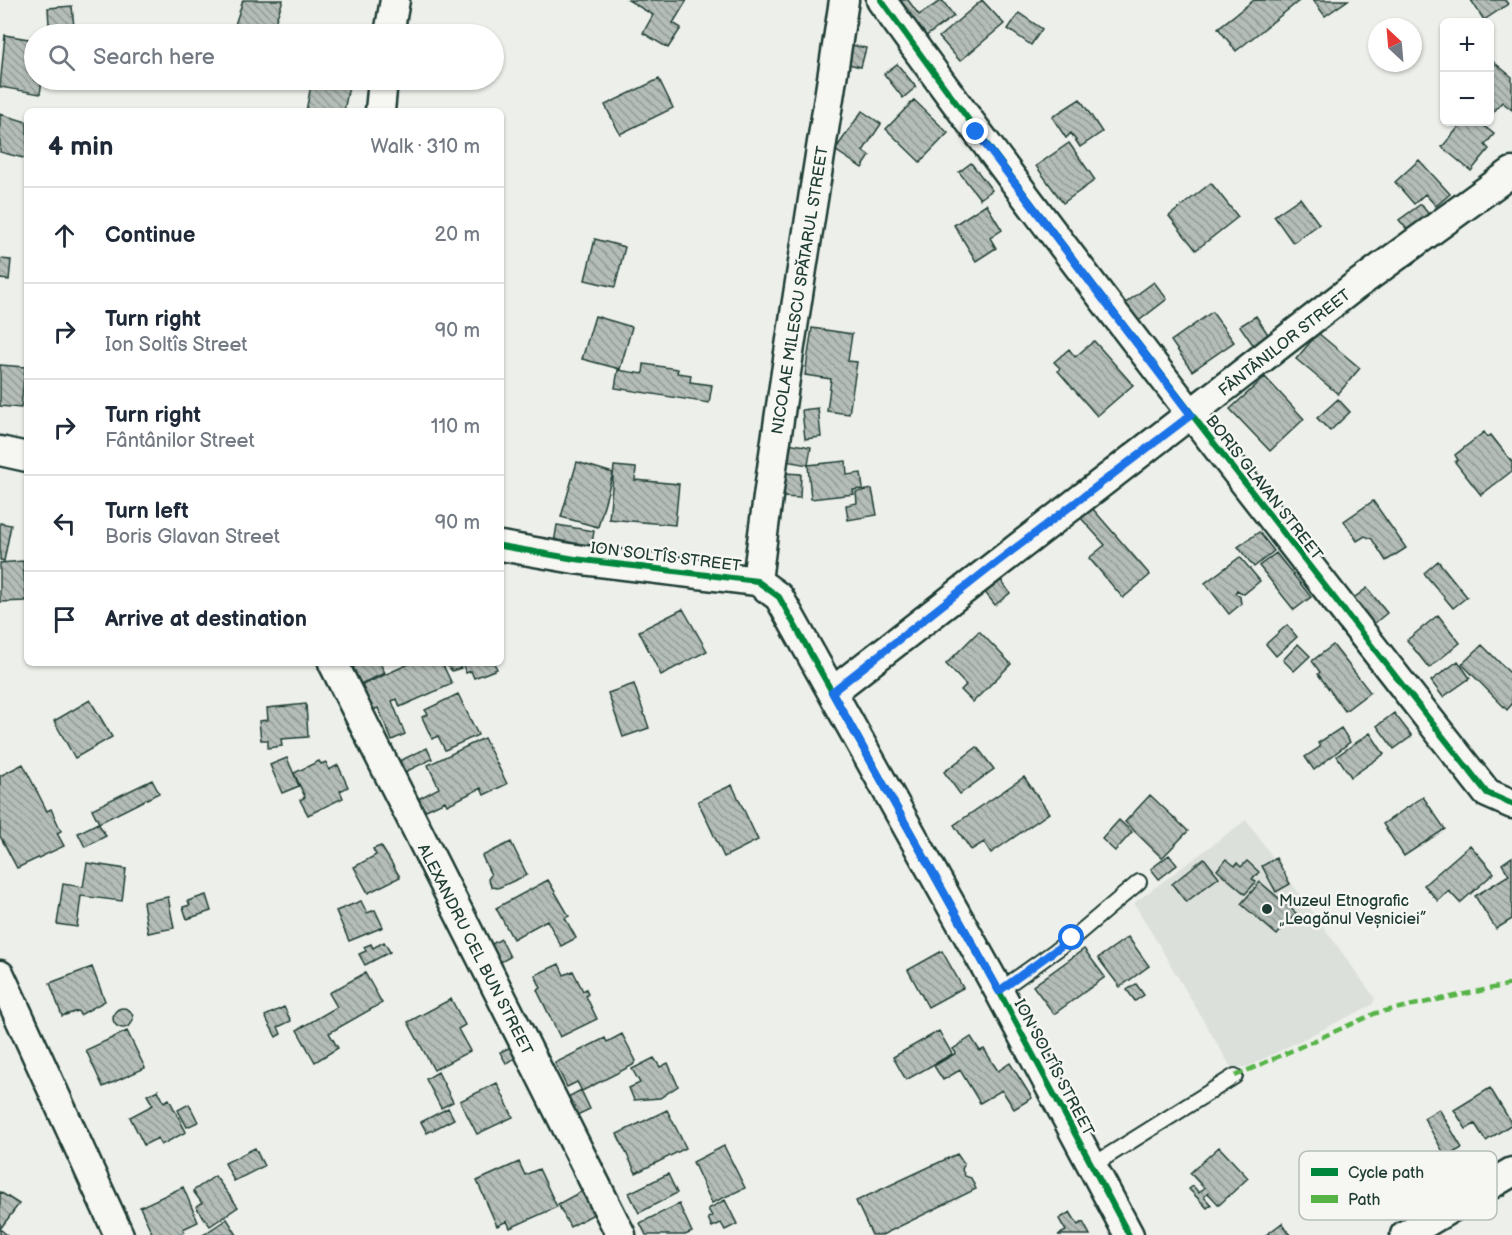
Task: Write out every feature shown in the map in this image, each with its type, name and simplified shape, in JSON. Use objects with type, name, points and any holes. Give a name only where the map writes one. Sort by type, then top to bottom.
[{"type":"street","points":[[391,24],[395,0]]},
{"type":"street","name":"NICOLAE MILESCU SPĂTARUL STREET","points":[[757,581],[776,430],[801,286],[844,0]]},
{"type":"street","name":"BORIS GLAVAN STREET","points":[[881,0],[976,132],[1191,415],[1487,793],[1512,804]]},
{"type":"street","points":[[380,108],[382,90]]},
{"type":"street","name":"FÂNTÂNILOR STREET","points":[[832,692],[1363,280],[1512,172]]},
{"type":"street","points":[[0,451],[24,456]]},
{"type":"street","name":"ION SOLTÎS STREET","points":[[504,547],[575,559],[757,581],[779,597],[999,991],[1129,1235]]},
{"type":"street","name":"ALEXANDRU CEL BUN STREET","points":[[335,666],[621,1235]]},
{"type":"street","points":[[0,975],[119,1235]]},
{"type":"street","points":[[1497,1181],[1512,1172]]},
{"type":"street","points":[[1405,1235],[1430,1220]]},
{"type":"lane","points":[[999,991],[1072,938],[1139,882]]},
{"type":"lane","points":[[1093,1165],[1235,1076]]},
{"type":"shaded area","points":[[1246,820],[1375,998],[1372,1005],[1247,1067],[1231,1067],[1134,903]]},
{"type":"building","points":[[243,0],[283,0],[275,24],[235,24]]},
{"type":"building","points":[[628,0],[687,0],[673,23],[681,28],[668,48],[643,33],[653,15]]},
{"type":"building","points":[[894,0],[908,0],[919,15],[942,0],[954,16],[922,39]]},
{"type":"building","points":[[982,0],[1004,24],[960,61],[939,37]]},
{"type":"building","points":[[1254,0],[1299,1],[1236,51],[1218,28]]},
{"type":"building","points":[[1313,0],[1348,0],[1325,16]]},
{"type":"building","points":[[1471,0],[1505,0],[1508,4],[1487,18],[1483,18]]},
{"type":"building","points":[[72,6],[74,24],[49,24],[48,8]]},
{"type":"building","points":[[1019,13],[1042,29],[1031,45],[1008,29]]},
{"type":"building","points":[[5,35],[24,38],[24,90],[41,90],[40,94],[0,87]]},
{"type":"building","points":[[852,45],[866,48],[861,67],[848,64]]},
{"type":"building","points":[[1494,62],[1512,77],[1512,110],[1502,102],[1494,112]]},
{"type":"building","points":[[897,64],[916,87],[903,98],[884,74]]},
{"type":"building","points":[[659,79],[673,108],[620,134],[605,105]]},
{"type":"building","points":[[310,90],[348,90],[345,108],[307,108]]},
{"type":"building","points":[[1080,99],[1102,132],[1080,147],[1071,133],[1066,138],[1052,117]]},
{"type":"building","points":[[914,100],[948,133],[920,162],[886,129]]},
{"type":"building","points":[[862,111],[881,124],[863,151],[870,156],[862,168],[835,150]]},
{"type":"building","points":[[0,114],[24,121],[24,158],[0,152]]},
{"type":"building","points":[[1460,126],[1484,126],[1494,134],[1485,145],[1489,149],[1471,171],[1442,147]]},
{"type":"building","points":[[1069,143],[1095,180],[1063,203],[1036,166]]},
{"type":"building","points":[[1419,160],[1450,194],[1436,206],[1425,194],[1414,204],[1395,182]]},
{"type":"building","points":[[971,163],[992,190],[980,199],[959,172]]},
{"type":"building","points":[[1211,183],[1238,217],[1196,250],[1169,216]]},
{"type":"building","points":[[1300,198],[1319,224],[1293,243],[1274,216]]},
{"type":"building","points":[[986,204],[1002,230],[990,238],[996,248],[976,261],[954,225]]},
{"type":"building","points":[[1421,204],[1430,216],[1409,232],[1399,220]]},
{"type":"building","points":[[595,239],[625,247],[615,287],[585,280]]},
{"type":"building","points":[[0,259],[11,260],[9,280],[0,279]]},
{"type":"building","points":[[1154,282],[1167,299],[1136,323],[1123,305]]},
{"type":"building","points":[[1212,312],[1234,342],[1192,371],[1171,341]]},
{"type":"building","points":[[595,316],[632,327],[620,369],[582,359]]},
{"type":"building","points":[[1256,316],[1271,339],[1256,349],[1240,326]]},
{"type":"building","points":[[812,328],[852,334],[848,361],[857,362],[849,414],[827,411],[831,379],[805,375]]},
{"type":"building","points":[[1318,333],[1360,368],[1338,394],[1296,359]]},
{"type":"building","points":[[1094,341],[1133,385],[1097,416],[1058,371],[1060,368],[1054,362],[1069,349],[1075,357]]},
{"type":"building","points":[[644,364],[678,369],[677,373],[691,375],[690,382],[712,385],[709,403],[615,388],[618,370],[643,374]]},
{"type":"building","points":[[0,365],[24,367],[21,408],[0,406]]},
{"type":"building","points":[[1265,377],[1304,419],[1270,451],[1230,409]]},
{"type":"building","points":[[1338,399],[1350,412],[1330,431],[1317,418]]},
{"type":"building","points":[[818,408],[821,437],[805,439],[802,410]]},
{"type":"building","points":[[1484,432],[1487,437],[1491,435],[1512,462],[1512,471],[1481,495],[1455,462],[1458,460],[1455,455]]},
{"type":"building","points":[[788,443],[811,447],[808,465],[785,461]]},
{"type":"building","points":[[846,461],[847,475],[861,473],[863,489],[853,490],[854,494],[811,499],[808,465]]},
{"type":"building","points":[[577,462],[613,473],[598,527],[561,517]]},
{"type":"building","points":[[614,466],[636,468],[635,480],[679,484],[675,525],[609,519]]},
{"type":"building","points":[[784,473],[801,474],[800,498],[782,497]]},
{"type":"building","points":[[872,489],[877,515],[848,520],[846,505],[857,503],[856,492]]},
{"type":"building","points":[[1373,501],[1406,548],[1386,561],[1372,539],[1365,536],[1357,541],[1344,521]]},
{"type":"building","points":[[1092,508],[1150,575],[1123,598],[1089,558],[1105,545],[1081,518]]},
{"type":"building","points":[[0,523],[11,525],[4,561],[0,560]]},
{"type":"building","points":[[557,525],[594,531],[591,549],[554,543]]},
{"type":"building","points":[[1259,532],[1274,551],[1254,567],[1238,547]]},
{"type":"building","points":[[1276,553],[1311,597],[1294,610],[1259,566]]},
{"type":"building","points":[[1240,557],[1260,581],[1244,594],[1237,590],[1235,593],[1240,597],[1241,604],[1229,614],[1205,583]]},
{"type":"building","points":[[23,561],[24,601],[0,602],[0,563]]},
{"type":"building","points":[[1438,561],[1467,597],[1453,608],[1424,573]]},
{"type":"building","points":[[1000,579],[1010,593],[995,605],[984,591]]},
{"type":"building","points":[[1367,588],[1387,613],[1370,627],[1350,601]]},
{"type":"building","points":[[683,609],[707,651],[661,675],[639,631]]},
{"type":"building","points":[[1438,615],[1460,643],[1429,668],[1407,640]]},
{"type":"building","points":[[1287,625],[1297,637],[1276,656],[1266,644]]},
{"type":"building","points":[[979,631],[1011,664],[973,702],[961,690],[966,685],[946,664]]},
{"type":"building","points":[[1298,644],[1310,656],[1294,671],[1283,660]]},
{"type":"building","points":[[1333,645],[1370,692],[1345,711],[1318,674],[1320,672],[1312,661]]},
{"type":"building","points":[[1482,645],[1512,675],[1512,704],[1507,710],[1462,664]]},
{"type":"building","points":[[1458,661],[1470,678],[1443,697],[1431,681]]},
{"type":"building","points":[[382,666],[385,673],[360,684],[353,667]]},
{"type":"building","points":[[404,666],[443,666],[452,684],[400,707],[397,699],[392,701],[405,734],[392,740],[378,708],[373,710],[362,685]]},
{"type":"building","points":[[448,666],[460,666],[461,668],[452,671]]},
{"type":"building","points":[[463,666],[496,666],[497,669],[474,678],[471,671],[466,673]]},
{"type":"building","points":[[634,684],[649,728],[623,737],[608,693]]},
{"type":"building","points":[[458,694],[478,735],[445,750],[438,736],[432,739],[422,717],[428,714],[425,710]]},
{"type":"building","points":[[90,700],[112,737],[75,758],[54,721]]},
{"type":"building","points":[[306,704],[308,737],[281,739],[282,746],[268,748],[268,740],[261,740],[259,721],[268,720],[267,708]]},
{"type":"building","points":[[1394,713],[1412,736],[1394,749],[1377,726]]},
{"type":"building","points":[[1341,728],[1350,742],[1314,770],[1305,757],[1320,747],[1318,743]]},
{"type":"building","points":[[1370,733],[1384,754],[1351,777],[1337,756]]},
{"type":"building","points":[[484,738],[507,784],[484,795],[481,788],[447,805],[445,801],[424,811],[418,799],[439,788],[428,765]]},
{"type":"building","points":[[977,747],[994,769],[960,794],[944,772]]},
{"type":"building","points":[[427,748],[432,759],[403,773],[397,762]]},
{"type":"building","points":[[287,758],[299,786],[282,793],[270,765]]},
{"type":"building","points":[[319,761],[321,764],[326,762],[329,770],[338,765],[348,787],[340,791],[343,798],[308,815],[300,800],[305,797],[294,773]]},
{"type":"building","points":[[23,764],[47,811],[51,809],[61,831],[57,833],[64,846],[17,868],[0,836],[0,776]]},
{"type":"building","points":[[1024,777],[1049,813],[991,853],[984,842],[971,850],[954,825]]},
{"type":"building","points":[[152,780],[159,793],[99,823],[92,809]]},
{"type":"building","points":[[732,785],[758,840],[724,857],[698,801]]},
{"type":"building","points":[[1150,795],[1188,831],[1162,858],[1125,822]]},
{"type":"building","points":[[1423,797],[1445,829],[1404,856],[1383,824]]},
{"type":"building","points":[[1119,820],[1132,832],[1115,851],[1102,839]]},
{"type":"building","points":[[98,823],[106,836],[85,847],[78,833]]},
{"type":"building","points":[[511,842],[527,875],[498,888],[492,887],[488,879],[491,875],[482,856]]},
{"type":"building","points":[[1470,845],[1494,873],[1460,903],[1449,891],[1438,901],[1424,885]]},
{"type":"building","points":[[381,846],[400,877],[368,893],[354,867],[376,855],[373,849]]},
{"type":"building","points":[[1169,855],[1177,865],[1159,879],[1151,869]]},
{"type":"building","points":[[1512,857],[1512,919],[1496,929],[1475,896],[1509,875],[1502,864]]},
{"type":"building","points":[[1204,858],[1219,877],[1186,902],[1172,884]]},
{"type":"building","points":[[1276,858],[1290,884],[1276,892],[1262,866]]},
{"type":"building","points":[[1226,859],[1235,866],[1237,863],[1241,867],[1247,861],[1259,872],[1252,879],[1256,882],[1245,894],[1217,870]]},
{"type":"building","points":[[87,863],[126,869],[122,901],[81,896],[77,927],[57,924],[63,884],[83,887]]},
{"type":"building","points":[[548,880],[569,916],[565,918],[576,938],[561,946],[547,920],[513,939],[496,908]]},
{"type":"building","points":[[1260,882],[1296,913],[1277,935],[1241,904]]},
{"type":"building","points":[[206,895],[211,911],[187,919],[183,907],[190,905],[188,901]]},
{"type":"building","points":[[168,897],[174,928],[148,933],[143,902]]},
{"type":"building","points":[[361,901],[367,913],[375,910],[383,927],[349,941],[336,911]]},
{"type":"building","points":[[1128,937],[1149,966],[1120,987],[1098,958]]},
{"type":"building","points":[[501,939],[510,957],[499,963],[490,945]]},
{"type":"building","points":[[384,942],[390,952],[365,965],[359,954],[366,951],[364,947],[371,944],[373,948]]},
{"type":"building","points":[[1084,949],[1105,977],[1054,1014],[1033,986]]},
{"type":"building","points":[[942,951],[963,988],[928,1007],[908,970]]},
{"type":"building","points":[[559,964],[564,975],[573,971],[583,991],[586,989],[588,994],[586,996],[597,1019],[560,1037],[537,990],[541,988],[535,975]]},
{"type":"building","points":[[92,967],[105,1001],[80,1015],[78,1011],[62,1016],[50,983]]},
{"type":"building","points":[[365,973],[382,1003],[329,1033],[338,1048],[315,1062],[297,1030],[337,1007],[329,993]]},
{"type":"building","points":[[1136,984],[1144,995],[1135,1001],[1127,990]]},
{"type":"building","points":[[451,999],[465,1025],[458,1029],[470,1051],[434,1070],[408,1022]]},
{"type":"building","points":[[284,1007],[291,1021],[278,1027],[281,1034],[276,1037],[265,1016]]},
{"type":"building","points":[[123,1008],[130,1011],[133,1018],[130,1025],[123,1028],[116,1025],[113,1018],[116,1011]]},
{"type":"building","points":[[127,1031],[145,1068],[103,1087],[86,1050]]},
{"type":"building","points":[[939,1031],[952,1054],[906,1080],[893,1057]]},
{"type":"building","points":[[622,1034],[636,1061],[633,1065],[582,1091],[577,1082],[567,1087],[555,1063],[605,1038],[607,1042]]},
{"type":"building","points":[[971,1037],[980,1051],[984,1049],[998,1071],[1010,1063],[1032,1098],[1014,1109],[1002,1090],[980,1103],[960,1070],[943,1080],[934,1066],[956,1053],[953,1049]]},
{"type":"building","points":[[511,1047],[516,1058],[506,1063],[500,1052]]},
{"type":"building","points":[[654,1058],[660,1067],[668,1063],[678,1086],[660,1098],[634,1100],[629,1088],[640,1083],[632,1069]]},
{"type":"building","points":[[438,1072],[453,1102],[441,1108],[426,1079]]},
{"type":"building","points":[[497,1083],[513,1117],[477,1134],[460,1101]]},
{"type":"building","points":[[1490,1088],[1512,1124],[1486,1141],[1475,1124],[1466,1129],[1454,1110]]},
{"type":"building","points":[[158,1090],[164,1102],[169,1099],[186,1132],[161,1145],[158,1138],[144,1145],[130,1117],[153,1105],[147,1095]]},
{"type":"building","points":[[581,1090],[590,1109],[575,1116],[566,1098]]},
{"type":"building","points":[[189,1104],[198,1122],[187,1127],[178,1110]]},
{"type":"building","points":[[448,1108],[454,1119],[427,1133],[421,1122]]},
{"type":"building","points":[[1439,1109],[1462,1148],[1457,1151],[1443,1151],[1424,1118]]},
{"type":"building","points":[[667,1110],[686,1148],[636,1173],[617,1134]]},
{"type":"building","points":[[724,1146],[745,1188],[712,1203],[693,1162]]},
{"type":"building","points":[[1219,1147],[1248,1178],[1219,1205],[1208,1193],[1204,1197],[1211,1205],[1207,1208],[1189,1189],[1193,1186],[1199,1193],[1204,1188],[1190,1173]]},
{"type":"building","points":[[255,1148],[264,1166],[234,1181],[225,1163]]},
{"type":"building","points":[[957,1154],[964,1164],[962,1170],[965,1176],[971,1178],[976,1189],[882,1235],[872,1235],[856,1201]]},
{"type":"building","points":[[519,1162],[525,1175],[539,1169],[557,1207],[510,1228],[507,1221],[497,1226],[477,1181]]},
{"type":"building","points":[[668,1174],[677,1193],[639,1213],[629,1193]]},
{"type":"building","points":[[215,1176],[238,1207],[210,1226],[196,1207],[202,1203],[193,1191]]},
{"type":"building","points":[[183,1187],[198,1222],[183,1229],[184,1232],[179,1235],[153,1235],[140,1207]]},
{"type":"building","points":[[582,1191],[594,1214],[570,1227],[558,1204]]},
{"type":"building","points":[[0,1192],[19,1204],[0,1229]]},
{"type":"building","points":[[725,1200],[737,1224],[725,1230],[721,1223],[712,1227],[708,1218],[712,1216],[708,1209]]},
{"type":"building","points":[[679,1204],[692,1232],[685,1235],[646,1235],[640,1223]]},
{"type":"building","points":[[1070,1212],[1078,1225],[1083,1222],[1090,1235],[1058,1235],[1066,1231],[1059,1219]]},
{"type":"building","points":[[227,1219],[237,1235],[203,1235]]},
{"type":"building","points":[[1282,1223],[1290,1235],[1266,1235]]},
{"type":"marked path","points":[[1235,1076],[1376,1013],[1512,984]]},
{"type":"cycle path","points":[[881,0],[1104,300],[1487,793],[1512,804]]},
{"type":"cycle path","points":[[504,547],[575,559],[757,581],[779,597],[999,991],[1129,1235]]},
{"type":"place","name":"Muzeul Etnografic „Leagănul Veșniciei”","points":[[1267,909]]},
{"type":"route","points":[[976,132],[1191,415],[997,562],[832,692],[999,991],[1072,938]]}]
